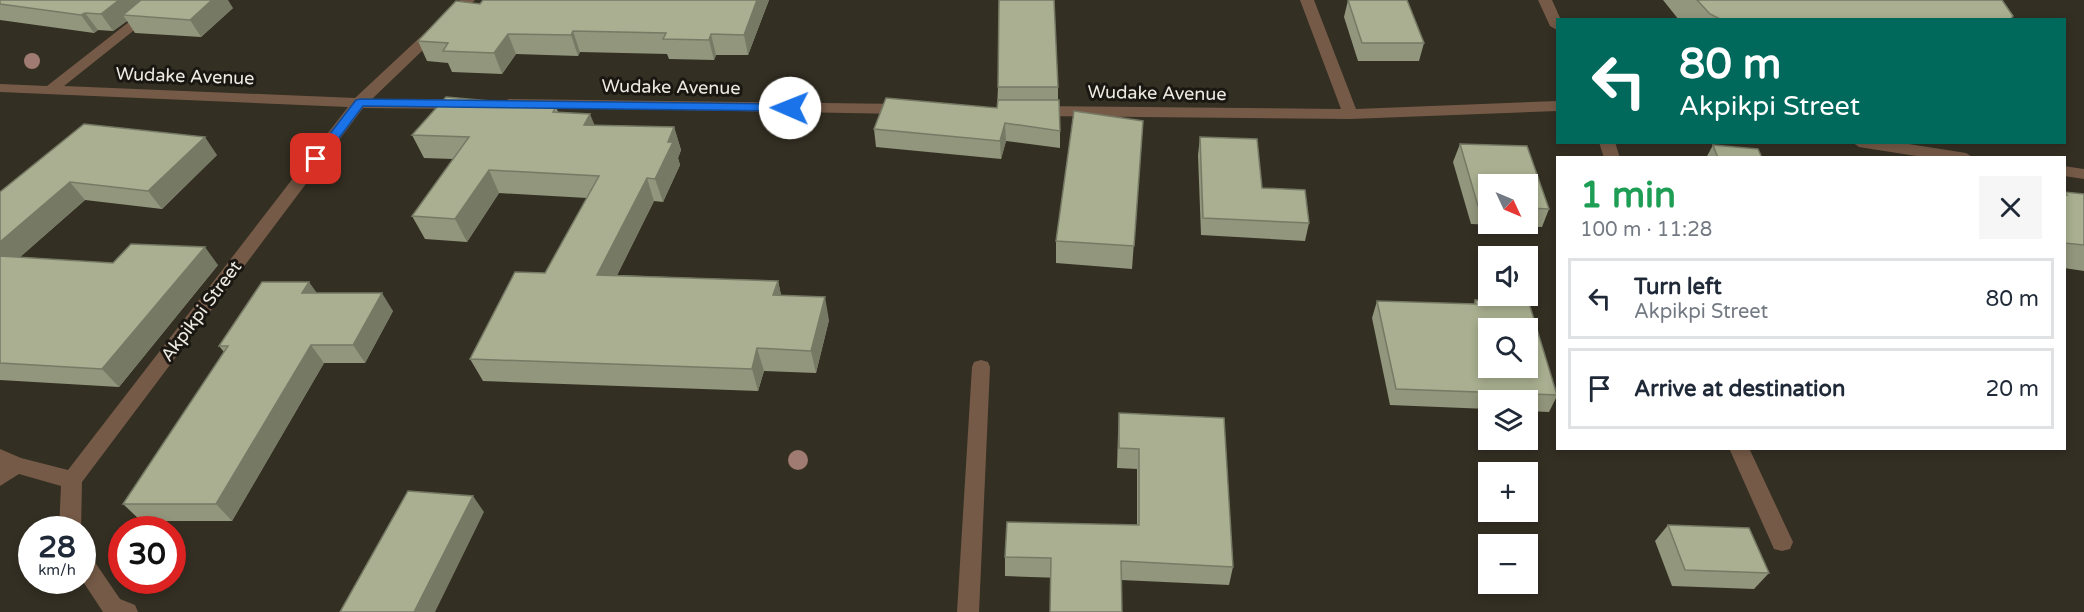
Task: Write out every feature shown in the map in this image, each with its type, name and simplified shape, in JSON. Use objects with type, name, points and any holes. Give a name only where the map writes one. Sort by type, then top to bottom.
[{"type":"street","points":[[50,90],[165,0]]},
{"type":"street","name":"Akpikpi Street","points":[[72,480],[360,103],[468,0]]},
{"type":"street","points":[[1307,0],[1350,114]]},
{"type":"street","points":[[1545,0],[1556,24]]},
{"type":"street","name":"Wudake Avenue","points":[[0,88],[360,103],[921,109]]},
{"type":"street","name":"Wudake Avenue","points":[[1017,110],[1350,114],[1556,106]]},
{"type":"street","points":[[1872,144],[1952,156]]},
{"type":"street","points":[[2066,171],[2084,174]]},
{"type":"street","points":[[968,612],[981,367]]},
{"type":"street","points":[[1740,450],[1782,542]]},
{"type":"street","points":[[5,466],[72,480],[71,516]]},
{"type":"street","points":[[96,583],[112,607],[127,612]]},
{"type":"building","points":[[0,0],[119,0],[101,14],[81,15],[0,4]]},
{"type":"building","points":[[141,0],[212,0],[190,20],[123,15]]},
{"type":"building","points":[[483,0],[757,0],[744,35],[711,34],[709,40],[663,39],[666,33],[573,31],[571,35],[508,34],[494,53],[443,51],[448,43],[418,41],[456,1],[480,4]]},
{"type":"building","points":[[999,0],[1054,0],[1058,87],[998,87]]},
{"type":"building","points":[[1348,0],[1407,0],[1424,43],[1362,43]]},
{"type":"building","points":[[1697,0],[2002,0],[2013,16],[2012,18],[1718,18],[1710,14]]},
{"type":"building","points":[[446,97],[556,107],[553,112],[590,114],[584,125],[674,127],[668,142],[673,142],[655,179],[647,178],[597,275],[778,281],[773,295],[825,297],[811,351],[757,348],[752,369],[470,359],[515,272],[545,273],[599,176],[489,170],[455,219],[412,216],[469,137],[412,135]]},
{"type":"building","points":[[886,98],[997,108],[998,100],[1059,100],[1060,131],[1005,123],[1000,141],[874,129]]},
{"type":"building","points":[[1074,111],[1143,121],[1134,246],[1056,241]]},
{"type":"building","points":[[84,124],[205,137],[148,191],[70,182],[0,242],[0,192]]},
{"type":"building","points":[[1200,137],[1257,139],[1262,188],[1305,190],[1309,223],[1203,218]]},
{"type":"building","points":[[1460,144],[1527,146],[1537,174],[1478,174],[1478,206]]},
{"type":"building","points":[[1713,145],[1758,149],[1761,156],[1717,156]]},
{"type":"building","points":[[1538,178],[1549,209],[1538,208]]},
{"type":"building","points":[[2066,192],[2084,194],[2084,245],[2066,243]]},
{"type":"building","points":[[131,244],[205,247],[102,369],[0,363],[0,256],[113,263]]},
{"type":"building","points":[[262,282],[309,282],[302,293],[382,293],[353,345],[311,345],[216,504],[123,504],[228,346],[219,346]]},
{"type":"building","points":[[1475,300],[1478,300],[1478,306],[1530,306],[1534,318],[1478,318],[1478,378],[1538,378],[1538,333],[1556,395],[1538,394],[1538,390],[1478,390],[1478,392],[1396,389],[1377,301],[1476,304]]},
{"type":"building","points":[[1119,413],[1224,418],[1233,567],[1121,561],[1122,612],[1050,612],[1051,558],[1005,557],[1007,522],[1139,525],[1139,449],[1119,448]]},
{"type":"building","points":[[408,491],[473,496],[414,612],[340,612]]},
{"type":"building","points":[[1668,525],[1749,528],[1769,573],[1685,570]]},
{"type":"route","points":[[316,159],[360,103],[790,108]]}]
